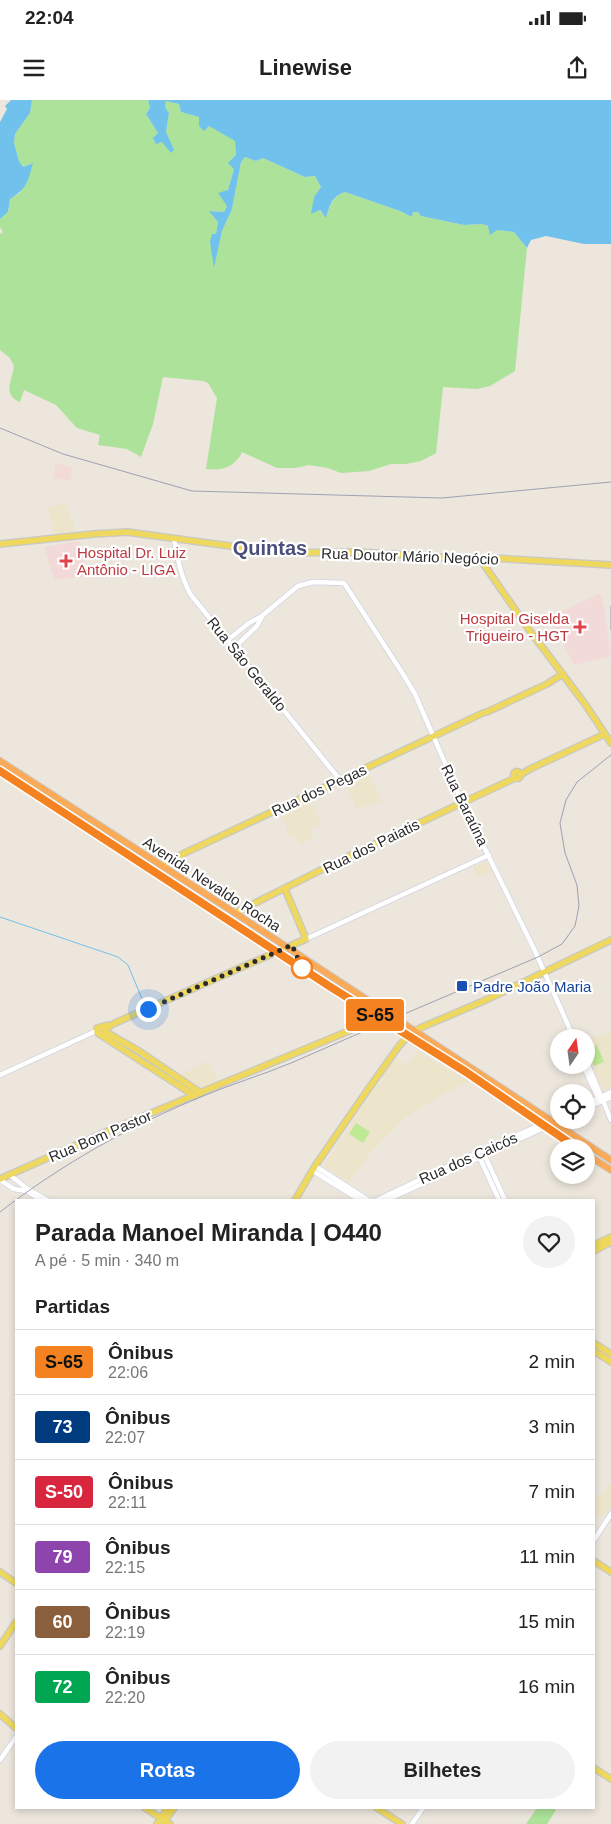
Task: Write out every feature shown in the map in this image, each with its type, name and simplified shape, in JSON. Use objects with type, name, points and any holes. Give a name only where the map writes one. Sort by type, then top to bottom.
[{"type":"highway","name":"Avenida Nevaldo Rocha","points":[[0,761],[235,913],[564,1139]]},
{"type":"highway","name":"Avenida Nevaldo Rocha","points":[[0,771],[380,1018],[411,1033],[550,1121]]},
{"type":"highway","points":[[120,850],[152,868],[156,869],[161,866]]},
{"type":"highway","name":"Avenida Nevaldo Rocha","points":[[563,1129],[611,1160]]},
{"type":"highway","points":[[595,1160],[611,1170]]},
{"type":"main road","name":"Rua Doutor Mário Negócio","points":[[0,544],[117,532],[282,553],[356,552],[477,559],[568,561],[611,565]]},
{"type":"main road","points":[[477,559],[486,566],[611,744]]},
{"type":"main road","points":[[486,566],[488,559]]},
{"type":"main road","name":"Rua dos Pegas","points":[[161,866],[174,858],[340,780],[485,714],[547,684],[563,674]]},
{"type":"main road","name":"Rua dos Paiatis","points":[[235,913],[508,781],[527,770],[605,734]]},
{"type":"main road","points":[[100,1031],[306,938],[285,888]]},
{"type":"main road","points":[[296,1199],[314,1169],[399,1046],[411,1033],[486,1000],[611,940]]},
{"type":"main road","name":"Rua Bom Pastor","points":[[0,1179],[380,1018]]},
{"type":"main road","points":[[100,1031],[198,1095]]},
{"type":"main road","points":[[595,1245],[611,1237]]},
{"type":"main road","points":[[595,1250],[611,1242]]},
{"type":"main road","points":[[595,1344],[611,1354]]},
{"type":"main road","points":[[595,1352],[611,1362]]},
{"type":"main road","points":[[595,1562],[611,1572]]},
{"type":"main road","points":[[0,1572],[15,1582]]},
{"type":"main road","points":[[0,1646],[15,1624]]},
{"type":"main road","points":[[0,1713],[15,1723]]},
{"type":"main road","points":[[0,1713],[15,1728]]},
{"type":"main road","points":[[595,1769],[611,1779]]},
{"type":"main road","points":[[146,1809],[164,1822]]},
{"type":"main road","points":[[164,1822],[168,1809]]},
{"type":"main road","points":[[156,1824],[164,1822],[173,1809]]},
{"type":"main road","points":[[379,1809],[402,1824]]},
{"type":"street","name":"Rua São Geraldo","points":[[174,539],[178,560],[188,590],[340,780]]},
{"type":"street","name":"Rua Baraúna","points":[[263,615],[300,584],[318,582],[344,583],[409,683],[462,802],[489,855],[570,1029]]},
{"type":"street","points":[[229,639],[249,623],[263,615]]},
{"type":"street","points":[[235,647],[256,626],[263,615]]},
{"type":"street","points":[[306,938],[489,855]]},
{"type":"street","points":[[0,1075],[100,1031]]},
{"type":"street","points":[[588,1074],[601,1098]]},
{"type":"street","points":[[592,1074],[611,1120]]},
{"type":"street","points":[[595,1102],[611,1092]]},
{"type":"street","points":[[595,1100],[611,1097]]},
{"type":"street","name":"Rua dos Caicós","points":[[379,1199],[550,1123]]},
{"type":"street","points":[[481,1154],[499,1199]]},
{"type":"street","points":[[481,1154],[504,1199]]},
{"type":"street","name":"Rua dos Caicós","points":[[389,1199],[467,1160]]},
{"type":"street","points":[[314,1169],[359,1199]]},
{"type":"street","points":[[314,1169],[366,1199]]},
{"type":"street","points":[[10,1175],[26,1188],[45,1199]]},
{"type":"street","points":[[0,1179],[14,1189],[27,1192],[38,1199]]},
{"type":"street","points":[[595,1538],[611,1514]]},
{"type":"street","points":[[12,1742],[15,1732]]},
{"type":"street","points":[[0,1760],[15,1738]]},
{"type":"street","points":[[412,1824],[422,1809]]},
{"type":"shaded area","points":[[56,463],[73,468],[70,481],[53,478]]},
{"type":"shaded area","points":[[66,503],[76,531],[54,534],[47,508]]},
{"type":"shaded area","name":"Hospital Dr. Luiz Antônio - LIGA","points":[[79,541],[88,576],[54,580],[44,547]]},
{"type":"shaded area","name":"Hospital Giselda Trigueiro - HGT","points":[[600,593],[604,606],[611,656],[574,665],[553,625],[556,623],[553,616]]},
{"type":"shaded area","points":[[368,773],[382,801],[368,807],[362,806],[356,809],[345,784]]},
{"type":"shaded area","points":[[310,800],[322,824],[309,830],[313,838],[300,845],[295,836],[291,838],[280,813],[290,811]]},
{"type":"shaded area","points":[[486,861],[491,871],[478,877],[473,867]]},
{"type":"shaded area","points":[[234,887],[242,904],[232,909],[219,900],[222,898],[220,893]]},
{"type":"shaded area","points":[[611,1029],[611,1088],[603,1092],[595,1073],[595,1036],[598,1037],[609,1032]]},
{"type":"shaded area","points":[[417,1051],[469,1082],[451,1090],[406,1117],[372,1151],[349,1182],[323,1166],[376,1085],[384,1080],[382,1076],[394,1057],[407,1065]]},
{"type":"shaded area","points":[[208,1061],[219,1083],[200,1092],[180,1075]]},
{"type":"shaded area","points":[[610,1482],[611,1507],[607,1512],[598,1517],[595,1515],[595,1494],[600,1497]]},
{"type":"green space","points":[[32,100],[148,100],[150,108],[146,114],[158,133],[154,138],[156,143],[162,142],[171,145],[166,132],[169,113],[165,107],[166,101],[179,104],[181,112],[199,117],[204,130],[209,126],[235,140],[236,155],[228,190],[227,206],[224,212],[210,211],[218,222],[214,266],[222,231],[232,209],[241,162],[245,157],[256,161],[263,158],[305,177],[315,176],[321,187],[314,197],[313,204],[326,217],[336,197],[345,192],[412,217],[413,212],[418,212],[421,216],[464,225],[482,224],[497,230],[514,232],[527,248],[515,371],[490,386],[477,389],[443,387],[436,453],[421,461],[391,464],[369,471],[341,473],[328,468],[309,465],[295,468],[277,468],[242,452],[236,461],[228,467],[206,469],[217,398],[208,383],[203,381],[163,377],[153,424],[141,457],[127,449],[98,445],[100,435],[77,428],[56,405],[24,390],[20,402],[14,399],[10,391],[10,382],[14,366],[10,358],[0,350],[0,234],[3,232],[0,227],[0,219],[8,212],[10,199],[20,193],[32,163],[23,167],[19,161],[14,143],[15,134],[30,113]]},
{"type":"green space","points":[[597,1045],[604,1062],[595,1066],[595,1046]]},
{"type":"green space","points":[[356,1123],[370,1132],[363,1143],[349,1134]]},
{"type":"green space","points":[[536,1809],[556,1810],[547,1824],[526,1824]]},
{"type":"water","points":[[11,100],[32,100],[30,113],[15,134],[14,143],[19,161],[23,167],[33,163],[26,184],[20,192],[10,199],[8,212],[0,219],[0,122],[7,109],[5,106]]},
{"type":"water","points":[[148,100],[611,100],[611,244],[584,244],[546,236],[531,240],[527,248],[514,232],[497,230],[490,235],[488,226],[482,224],[464,225],[421,216],[418,212],[413,212],[412,217],[345,192],[334,199],[326,218],[320,210],[311,214],[314,197],[321,187],[315,176],[305,177],[263,158],[256,161],[245,157],[241,162],[232,209],[222,231],[214,268],[210,242],[212,234],[216,234],[218,222],[209,211],[224,212],[227,206],[218,193],[228,190],[234,169],[228,163],[236,155],[235,141],[209,126],[204,131],[199,126],[199,117],[181,112],[179,104],[166,101],[165,107],[169,113],[166,132],[174,150],[171,153],[162,142],[156,144],[153,138],[158,133],[146,114],[150,108]]},
{"type":"waterway","points":[[0,917],[118,957],[128,965],[145,1006]]},
{"type":"tram line","points":[[0,428],[63,454],[192,491],[442,498],[611,482]]},
{"type":"tram line","points":[[611,606],[611,630]]},
{"type":"tram line","points":[[17,1199],[72,1162],[149,1120],[203,1096],[291,1063],[538,957],[562,944],[575,926],[579,906],[577,885],[565,853],[560,823],[566,800],[577,782],[611,755]]},
{"type":"tram line","points":[[0,1212],[15,1201]]},
{"type":"bus line","name":"S-65","points":[[0,771],[329,986],[466,1072],[563,1139]]},
{"type":"place","name":"Hospital Dr. Luiz Antônio - LIGA","points":[[66,561]]},
{"type":"place","name":"Hospital Giselda Trigueiro - HGT","points":[[580,627]]},
{"type":"place","name":"Padre João Maria","points":[[462,986]]},
{"type":"district","name":"Quintas","points":[[270,548]]},
{"type":"route","points":[[148,1009],[292,945],[302,968]]}]
